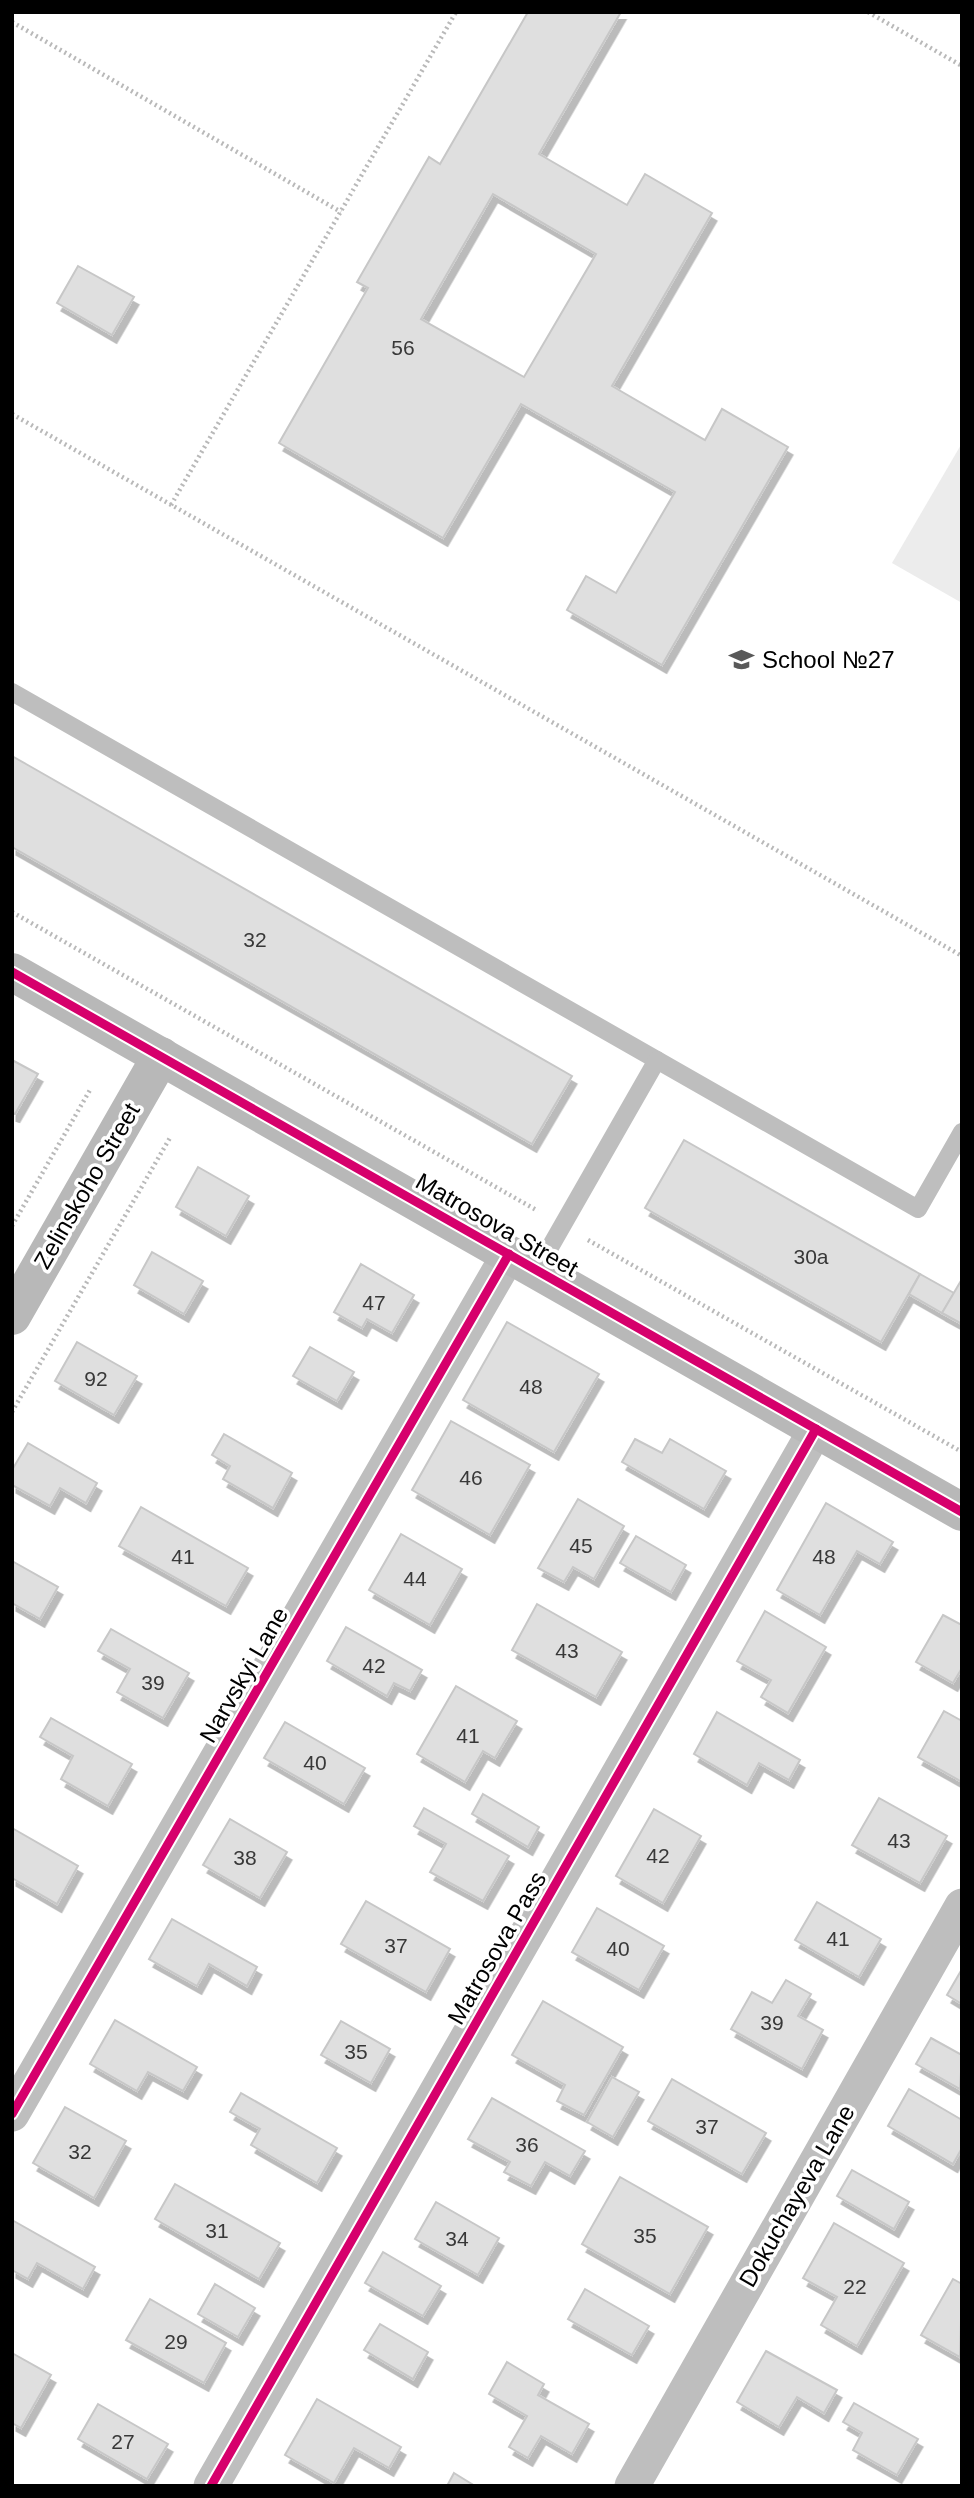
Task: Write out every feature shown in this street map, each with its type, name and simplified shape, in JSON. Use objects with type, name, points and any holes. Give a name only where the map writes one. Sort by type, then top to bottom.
[{"type":"street","name":"Matrosova Street","points":[[12,972],[962,1512]]},
{"type":"street","name":"Zelinskoho Street","points":[[12,1316],[161,1056]]},
{"type":"street","name":"Narvskyi Lane","points":[[12,2114],[523,1262]]},
{"type":"street","name":"Matrosova Pass","points":[[211,2486],[816,1429]]},
{"type":"street","name":"Dokuchayeva Lane","points":[[632,2486],[962,1906]]},
{"type":"lane","points":[[12,692],[918,1209],[962,1132]]},
{"type":"lane","points":[[523,1262],[563,1225],[657,1060]]},
{"type":"path","points":[[171,505],[456,12]]},
{"type":"path","points":[[868,12],[962,66]]},
{"type":"path","points":[[12,22],[341,212]]},
{"type":"path","points":[[12,414],[962,956]]},
{"type":"path","points":[[12,912],[962,1452]]},
{"type":"path","points":[[12,1226],[90,1090]]},
{"type":"path","points":[[12,1412],[171,1136]]},
{"type":"shaded area","points":[[962,443],[962,603],[892,563]]},
{"type":"building","points":[[528,12],[621,12],[539,154],[627,205],[645,174],[712,213],[612,386],[705,440],[722,409],[788,447],[662,665],[567,610],[586,576],[616,593],[675,492],[521,404],[443,538],[279,443],[368,288],[357,282],[429,157],[440,164]],"holes":[[[493,194],[596,254],[524,377],[421,319]]]},
{"type":"building","points":[[78,266],[134,297],[112,335],[57,303]]},
{"type":"building","points":[[12,756],[572,1076],[532,1144],[12,847]]},
{"type":"building","points":[[12,1060],[38,1074],[15,1114],[12,1113]]},
{"type":"building","points":[[684,1140],[920,1274],[881,1342],[645,1208]]},
{"type":"building","points":[[198,1167],[249,1196],[226,1236],[176,1207]]},
{"type":"building","points":[[152,1252],[203,1281],[184,1314],[134,1285]]},
{"type":"building","points":[[361,1264],[414,1295],[392,1333],[367,1319],[362,1328],[334,1312]]},
{"type":"building","points":[[920,1274],[954,1293],[942,1313],[909,1294]]},
{"type":"building","points":[[962,1279],[962,1324],[942,1313]]},
{"type":"building","points":[[507,1322],[599,1374],[554,1452],[463,1400]]},
{"type":"building","points":[[77,1342],[137,1376],[114,1415],[55,1381]]},
{"type":"building","points":[[310,1347],[354,1372],[337,1401],[293,1376]]},
{"type":"building","points":[[451,1421],[530,1465],[490,1535],[412,1490]]},
{"type":"building","points":[[224,1434],[292,1473],[273,1508],[223,1479],[230,1466],[212,1455]]},
{"type":"building","points":[[635,1439],[662,1453],[670,1439],[726,1471],[704,1509],[622,1462]]},
{"type":"building","points":[[28,1443],[97,1483],[86,1503],[60,1488],[50,1506],[12,1485],[12,1470]]},
{"type":"building","points":[[578,1499],[624,1526],[594,1579],[573,1567],[564,1582],[538,1568]]},
{"type":"building","points":[[826,1503],[893,1542],[880,1564],[857,1551],[820,1615],[777,1590]]},
{"type":"building","points":[[141,1507],[248,1568],[226,1606],[119,1546]]},
{"type":"building","points":[[401,1534],[462,1569],[430,1625],[369,1590]]},
{"type":"building","points":[[636,1536],[686,1565],[671,1592],[620,1563]]},
{"type":"building","points":[[12,1561],[58,1587],[40,1619],[12,1603]]},
{"type":"building","points":[[537,1604],[622,1652],[596,1697],[512,1650]]},
{"type":"building","points":[[765,1611],[826,1647],[788,1713],[761,1697],[771,1680],[737,1661]]},
{"type":"building","points":[[943,1615],[962,1625],[962,1668],[953,1683],[916,1662]]},
{"type":"building","points":[[346,1627],[422,1670],[410,1691],[394,1683],[387,1696],[327,1661]]},
{"type":"building","points":[[111,1629],[189,1673],[163,1718],[117,1692],[130,1669],[98,1651]]},
{"type":"building","points":[[456,1686],[517,1721],[495,1758],[483,1751],[465,1782],[417,1754]]},
{"type":"building","points":[[944,1711],[962,1721],[962,1782],[918,1757]]},
{"type":"building","points":[[717,1712],[800,1760],[789,1780],[759,1763],[747,1785],[694,1754]]},
{"type":"building","points":[[51,1718],[132,1764],[108,1806],[61,1779],[73,1756],[40,1737]]},
{"type":"building","points":[[285,1722],[365,1768],[344,1804],[264,1758]]},
{"type":"building","points":[[483,1794],[539,1827],[528,1847],[472,1814]]},
{"type":"building","points":[[879,1798],[947,1836],[920,1883],[852,1845]]},
{"type":"building","points":[[424,1808],[509,1856],[483,1901],[430,1872],[446,1844],[414,1826]]},
{"type":"building","points":[[654,1809],[701,1836],[663,1903],[616,1876]]},
{"type":"building","points":[[230,1819],[287,1852],[260,1898],[203,1865]]},
{"type":"building","points":[[12,1828],[78,1866],[57,1904],[12,1878]]},
{"type":"building","points":[[366,1901],[450,1949],[426,1992],[341,1944]]},
{"type":"building","points":[[817,1902],[881,1939],[859,1977],[795,1940]]},
{"type":"building","points":[[597,1908],[664,1946],[639,1990],[572,1952]]},
{"type":"building","points":[[172,1919],[257,1967],[247,1986],[209,1964],[197,1986],[149,1959]]},
{"type":"building","points":[[962,1969],[962,2004],[947,1995]]},
{"type":"building","points":[[786,1980],[811,1994],[798,2016],[823,2030],[802,2069],[731,2029],[752,1992],[772,2003]]},
{"type":"building","points":[[543,2001],[623,2047],[584,2115],[557,2101],[565,2085],[512,2055]]},
{"type":"building","points":[[115,2020],[197,2067],[183,2091],[148,2072],[137,2091],[90,2064]]},
{"type":"building","points":[[341,2021],[390,2049],[371,2083],[321,2055]]},
{"type":"building","points":[[931,2038],[962,2055],[960,2089],[916,2064]]},
{"type":"building","points":[[612,2077],[639,2092],[613,2137],[587,2122]]},
{"type":"building","points":[[672,2079],[766,2133],[742,2174],[648,2121]]},
{"type":"building","points":[[909,2089],[962,2120],[962,2148],[953,2164],[888,2126]]},
{"type":"building","points":[[241,2093],[337,2148],[317,2183],[251,2145],[260,2129],[230,2112]]},
{"type":"building","points":[[492,2098],[585,2151],[570,2176],[545,2162],[531,2186],[504,2172],[510,2162],[468,2139]]},
{"type":"building","points":[[65,2107],[126,2141],[94,2198],[33,2163]]},
{"type":"building","points":[[852,2170],[909,2202],[894,2229],[837,2196]]},
{"type":"building","points":[[620,2177],[708,2227],[670,2294],[582,2244]]},
{"type":"building","points":[[175,2184],[280,2243],[259,2279],[155,2219]]},
{"type":"building","points":[[436,2202],[499,2238],[478,2275],[415,2239]]},
{"type":"building","points":[[12,2220],[95,2267],[83,2289],[37,2263],[28,2279],[12,2270]]},
{"type":"building","points":[[834,2223],[904,2263],[857,2346],[821,2325],[837,2297],[803,2278]]},
{"type":"building","points":[[383,2252],[441,2286],[423,2316],[365,2283]]},
{"type":"building","points":[[953,2279],[962,2284],[960,2357],[921,2335]]},
{"type":"building","points":[[215,2284],[255,2308],[238,2337],[198,2314]]},
{"type":"building","points":[[585,2289],[649,2326],[632,2355],[568,2319]]},
{"type":"building","points":[[150,2299],[226,2343],[204,2383],[126,2340]]},
{"type":"building","points":[[380,2324],[428,2352],[413,2379],[364,2350]]},
{"type":"building","points":[[766,2351],[837,2390],[824,2413],[797,2397],[779,2427],[737,2402]]},
{"type":"building","points":[[12,2353],[51,2375],[21,2428],[12,2423]]},
{"type":"building","points":[[507,2362],[544,2384],[538,2395],[589,2424],[572,2454],[541,2436],[528,2458],[509,2447],[527,2416],[489,2394]]},
{"type":"building","points":[[317,2399],[401,2447],[389,2468],[354,2448],[334,2483],[285,2455]]},
{"type":"building","points":[[854,2403],[918,2439],[897,2475],[853,2450],[862,2433],[843,2422]]},
{"type":"building","points":[[98,2404],[168,2444],[147,2479],[78,2439]]},
{"type":"building","points":[[454,2473],[475,2486],[447,2486]]},
{"type":"cycle path","points":[[12,972],[962,1512]]},
{"type":"cycle path","points":[[12,2114],[509,1254]]},
{"type":"cycle path","points":[[211,2486],[816,1429]]},
{"type":"place","name":"School №27","points":[[742,660]]}]
